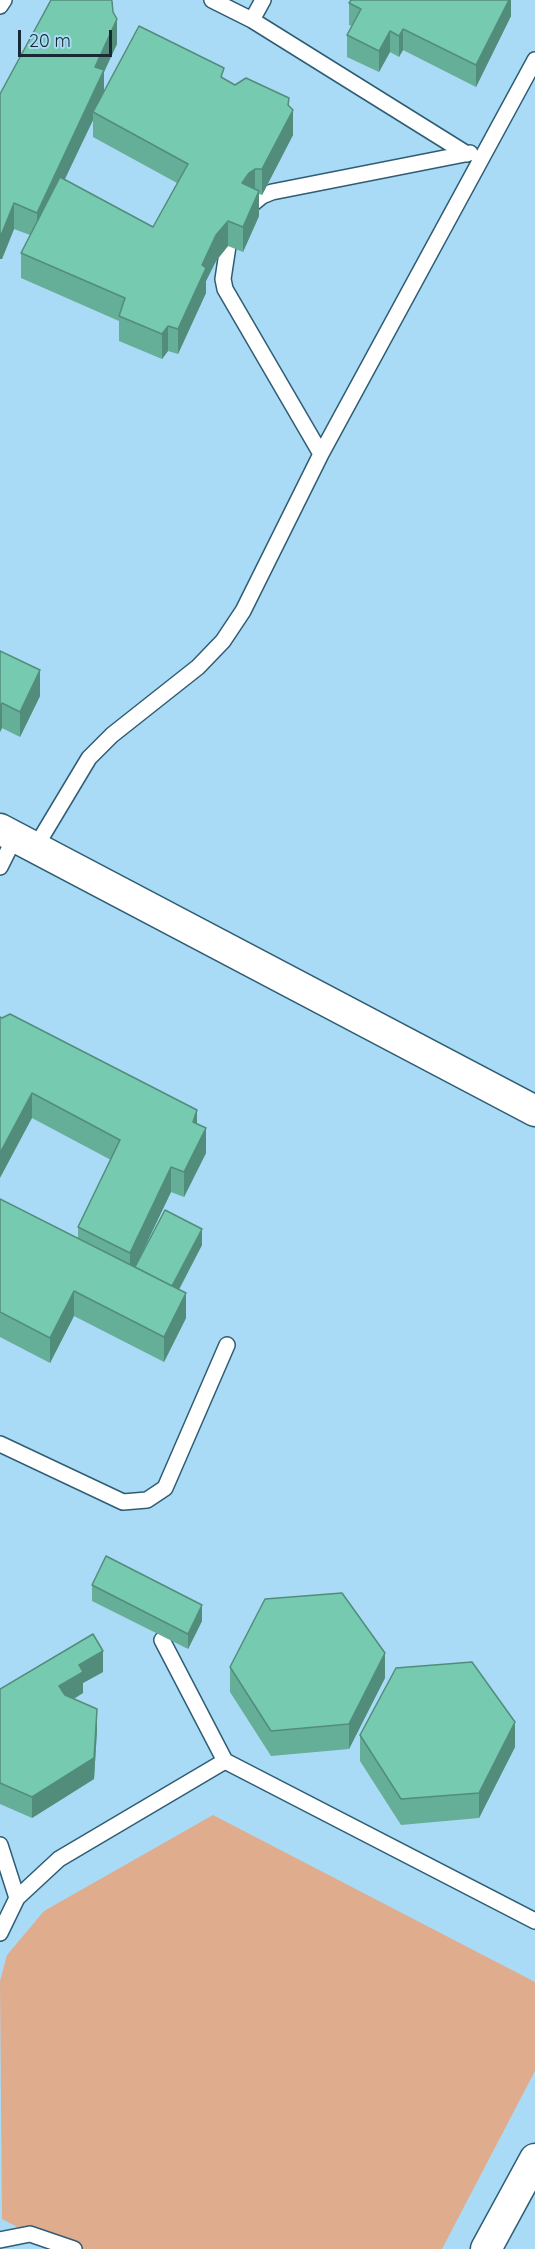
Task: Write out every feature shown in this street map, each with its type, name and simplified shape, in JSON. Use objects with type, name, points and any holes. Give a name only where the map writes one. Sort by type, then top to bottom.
[{"type":"street","points":[[17,838],[535,1112]]},
{"type":"street","points":[[495,2243],[535,2159]]},
{"type":"lane","points":[[0,6],[4,0]]},
{"type":"lane","points":[[212,0],[252,20],[467,154]]},
{"type":"lane","points":[[252,20],[263,0]]},
{"type":"lane","points":[[0,867],[17,838],[89,758],[112,735],[198,668],[223,641],[243,611],[321,454],[535,60]]},
{"type":"lane","points":[[245,210],[262,196],[272,192],[488,150]]},
{"type":"lane","points":[[228,246],[223,279],[225,289],[321,454]]},
{"type":"lane","points":[[0,1444],[123,1502],[147,1500],[165,1488],[227,1344]]},
{"type":"lane","points":[[162,1640],[225,1761],[535,1921]]},
{"type":"lane","points":[[0,1933],[17,1898],[59,1859],[225,1761]]},
{"type":"lane","points":[[0,1845],[17,1898]]},
{"type":"lane","points":[[0,2240],[30,2234],[74,2249]]},
{"type":"shaded area","points":[[213,1815],[535,1982],[535,2071],[442,2249],[59,2249],[2,2219],[0,1981],[7,1955],[44,1911]]},
{"type":"building","points":[[51,0],[111,0],[117,19],[95,67],[104,70],[37,213],[14,203],[0,234],[0,94]]},
{"type":"building","points":[[351,0],[509,0],[476,65],[403,29],[399,36],[390,31],[379,51],[347,35],[361,9],[349,3]]},
{"type":"building","points":[[139,26],[224,68],[221,77],[235,85],[246,78],[289,98],[288,105],[293,110],[262,169],[255,169],[249,173],[242,183],[259,191],[243,227],[228,221],[216,235],[202,265],[206,268],[178,329],[168,326],[162,334],[119,316],[125,298],[21,253],[60,177],[153,227],[188,164],[93,112]]},
{"type":"building","points":[[0,651],[40,670],[20,712],[2,703],[0,707]]},
{"type":"building","points":[[10,1014],[197,1110],[193,1122],[206,1128],[184,1172],[171,1167],[130,1253],[78,1227],[120,1140],[32,1093],[0,1153],[0,1017]]},
{"type":"building","points":[[0,1199],[186,1293],[164,1337],[74,1291],[50,1338],[0,1312]]},
{"type":"building","points":[[165,1210],[202,1229],[172,1286],[135,1267]]},
{"type":"building","points":[[106,1556],[202,1605],[188,1634],[92,1585]]},
{"type":"building","points":[[342,1593],[385,1653],[349,1724],[271,1731],[230,1667],[265,1599]]},
{"type":"building","points":[[93,1634],[103,1651],[79,1665],[83,1672],[59,1686],[65,1695],[97,1709],[94,1758],[32,1797],[0,1783],[0,1689]]},
{"type":"building","points":[[472,1662],[515,1722],[479,1793],[401,1799],[360,1735],[396,1668]]}]
